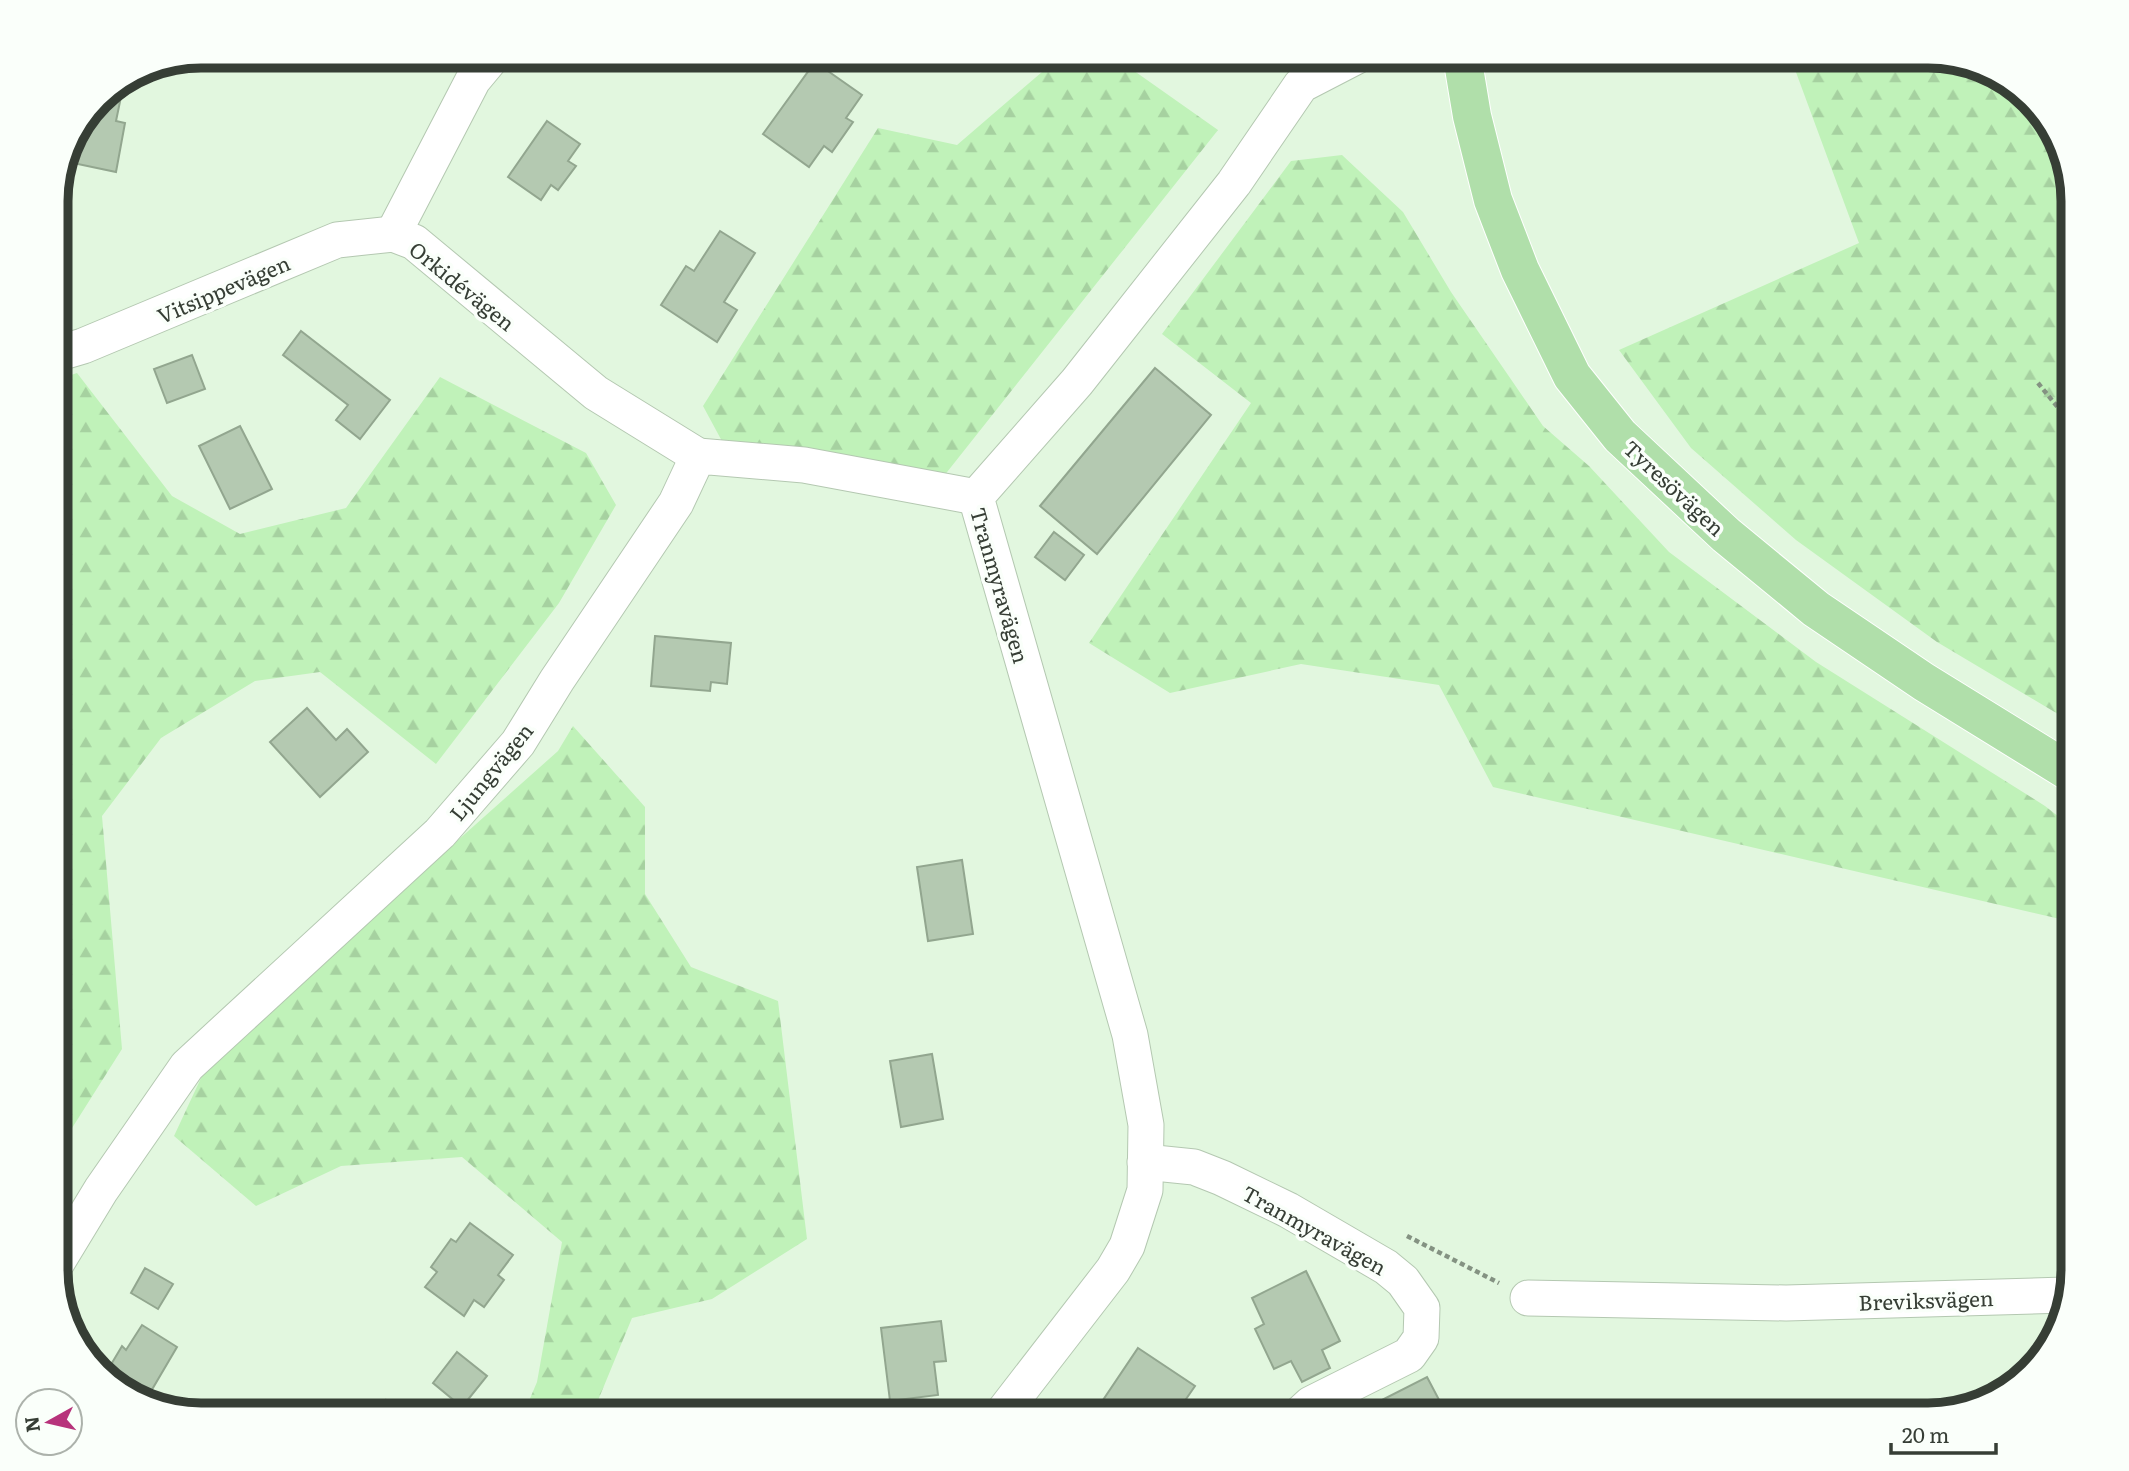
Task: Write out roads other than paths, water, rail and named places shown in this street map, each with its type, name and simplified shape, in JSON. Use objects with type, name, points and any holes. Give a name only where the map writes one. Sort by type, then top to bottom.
[{"type":"main road","name":"Tyresövägen","points":[[1464,68],[1472,116],[1493,200],[1520,270],[1572,376],[1620,436],[1726,535],[1816,609],[1924,682],[2061,767]]},
{"type":"street","name":"Tranmyravägen","points":[[1010,1403],[1113,1270],[1127,1246],[1145,1190],[1146,1125],[1130,1035],[976,497],[1093,361],[1234,183],[1301,85],[1333,68]]},
{"type":"street","name":"Orkidévägen","points":[[482,69],[473,80],[393,234],[414,242],[596,393],[698,456]]},
{"type":"street","name":"Vitsippevägen","points":[[69,350],[337,240],[393,234]]},
{"type":"street","points":[[698,456],[804,465],[976,497]]},
{"type":"street","name":"Ljungvägen","points":[[69,1243],[101,1190],[187,1066],[440,834],[518,743],[556,680],[676,503],[698,456]]},
{"type":"street","name":"Tranmyravägen","points":[[1145,1162],[1194,1167],[1288,1210],[1386,1266],[1403,1282],[1422,1308],[1421,1338],[1409,1355],[1313,1403]]},
{"type":"street","name":"Breviksvägen","points":[[1528,1298],[1786,1303],[2058,1295]]}]
